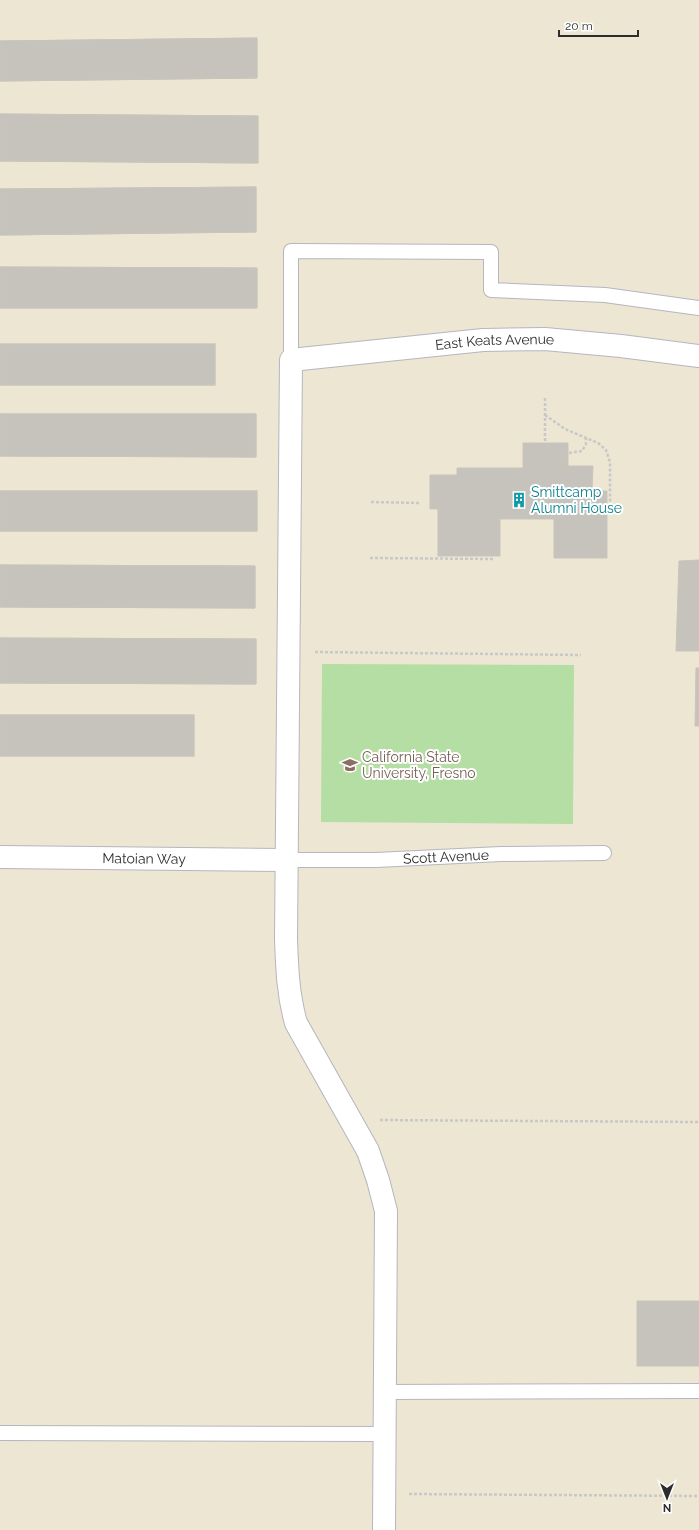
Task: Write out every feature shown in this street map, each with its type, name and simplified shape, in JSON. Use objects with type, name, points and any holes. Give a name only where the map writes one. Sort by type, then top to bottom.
[{"type":"street","name":"East Keats Avenue","points":[[291,360],[483,340],[545,339],[620,346],[699,356]]},
{"type":"street","points":[[291,360],[286,939],[288,983],[291,1008],[302,1036],[368,1151],[378,1180],[386,1211],[384,1530]]},
{"type":"street","name":"Matoian Way","points":[[0,857],[287,860]]},
{"type":"lane","points":[[291,360],[291,251],[491,252],[491,290],[605,295],[699,308]]},
{"type":"lane","name":"Scott Avenue","points":[[287,860],[376,860],[502,854],[604,852]]},
{"type":"lane","points":[[385,1392],[699,1391]]},
{"type":"lane","points":[[0,1433],[384,1434]]},
{"type":"path","points":[[545,398],[545,443]]},
{"type":"path","points":[[545,415],[565,429],[598,443],[606,450],[610,462],[610,513]]},
{"type":"path","points":[[569,453],[582,451],[586,444],[586,438]]},
{"type":"path","points":[[371,502],[420,503]]},
{"type":"path","points":[[370,558],[493,559]]},
{"type":"path","points":[[315,652],[581,655]]},
{"type":"path","points":[[377,1120],[699,1122]]},
{"type":"path","points":[[404,1494],[699,1496]]},
{"type":"shaded area","name":"California State University, Fresno","points":[[0,0],[699,0],[699,1530],[0,1530]]},
{"type":"green space","points":[[322,664],[574,665],[573,824],[321,822]]},
{"type":"building","points":[[257,38],[257,78],[0,81],[0,41]]},
{"type":"building","points":[[257,38],[257,78],[0,81],[0,41]]},
{"type":"building","points":[[0,114],[258,116],[258,163],[0,161]]},
{"type":"building","points":[[0,114],[258,116],[258,163],[0,161]]},
{"type":"building","points":[[256,187],[256,232],[0,235],[0,189]]},
{"type":"building","points":[[256,187],[256,232],[0,235],[0,189]]},
{"type":"building","points":[[0,267],[257,268],[257,308],[0,308]]},
{"type":"building","points":[[0,267],[257,268],[257,308],[0,308]]},
{"type":"building","points":[[0,344],[215,344],[215,385],[0,385]]},
{"type":"building","points":[[0,344],[215,344],[215,385],[0,385]]},
{"type":"building","points":[[0,414],[256,414],[256,457],[0,456]]},
{"type":"building","points":[[0,414],[256,414],[256,457],[0,456]]},
{"type":"building","name":"Smittcamp Alumni House","points":[[523,443],[568,443],[568,466],[593,466],[592,491],[607,491],[607,558],[554,558],[554,519],[500,519],[500,556],[438,556],[438,509],[430,509],[430,475],[457,475],[457,468],[523,468]]},
{"type":"building","points":[[0,491],[257,491],[257,531],[0,531]]},
{"type":"building","points":[[0,491],[257,491],[257,531],[0,531]]},
{"type":"building","points":[[699,560],[699,651],[676,651],[679,561]]},
{"type":"building","points":[[0,565],[255,566],[255,608],[0,607]]},
{"type":"building","points":[[0,565],[255,566],[255,608],[0,607]]},
{"type":"building","points":[[0,638],[256,639],[256,684],[0,683]]},
{"type":"building","points":[[0,638],[256,639],[256,684],[0,683]]},
{"type":"building","points":[[696,668],[699,668],[699,726],[695,726]]},
{"type":"building","points":[[0,715],[194,715],[194,756],[0,756]]},
{"type":"building","points":[[0,715],[194,715],[194,756],[0,756]]},
{"type":"building","points":[[637,1301],[699,1301],[699,1366],[637,1366]]},
{"type":"place","name":"Smittcamp Alumni House","points":[[519,500]]},
{"type":"place","name":"California State University, Fresno","points":[[350,765]]}]
